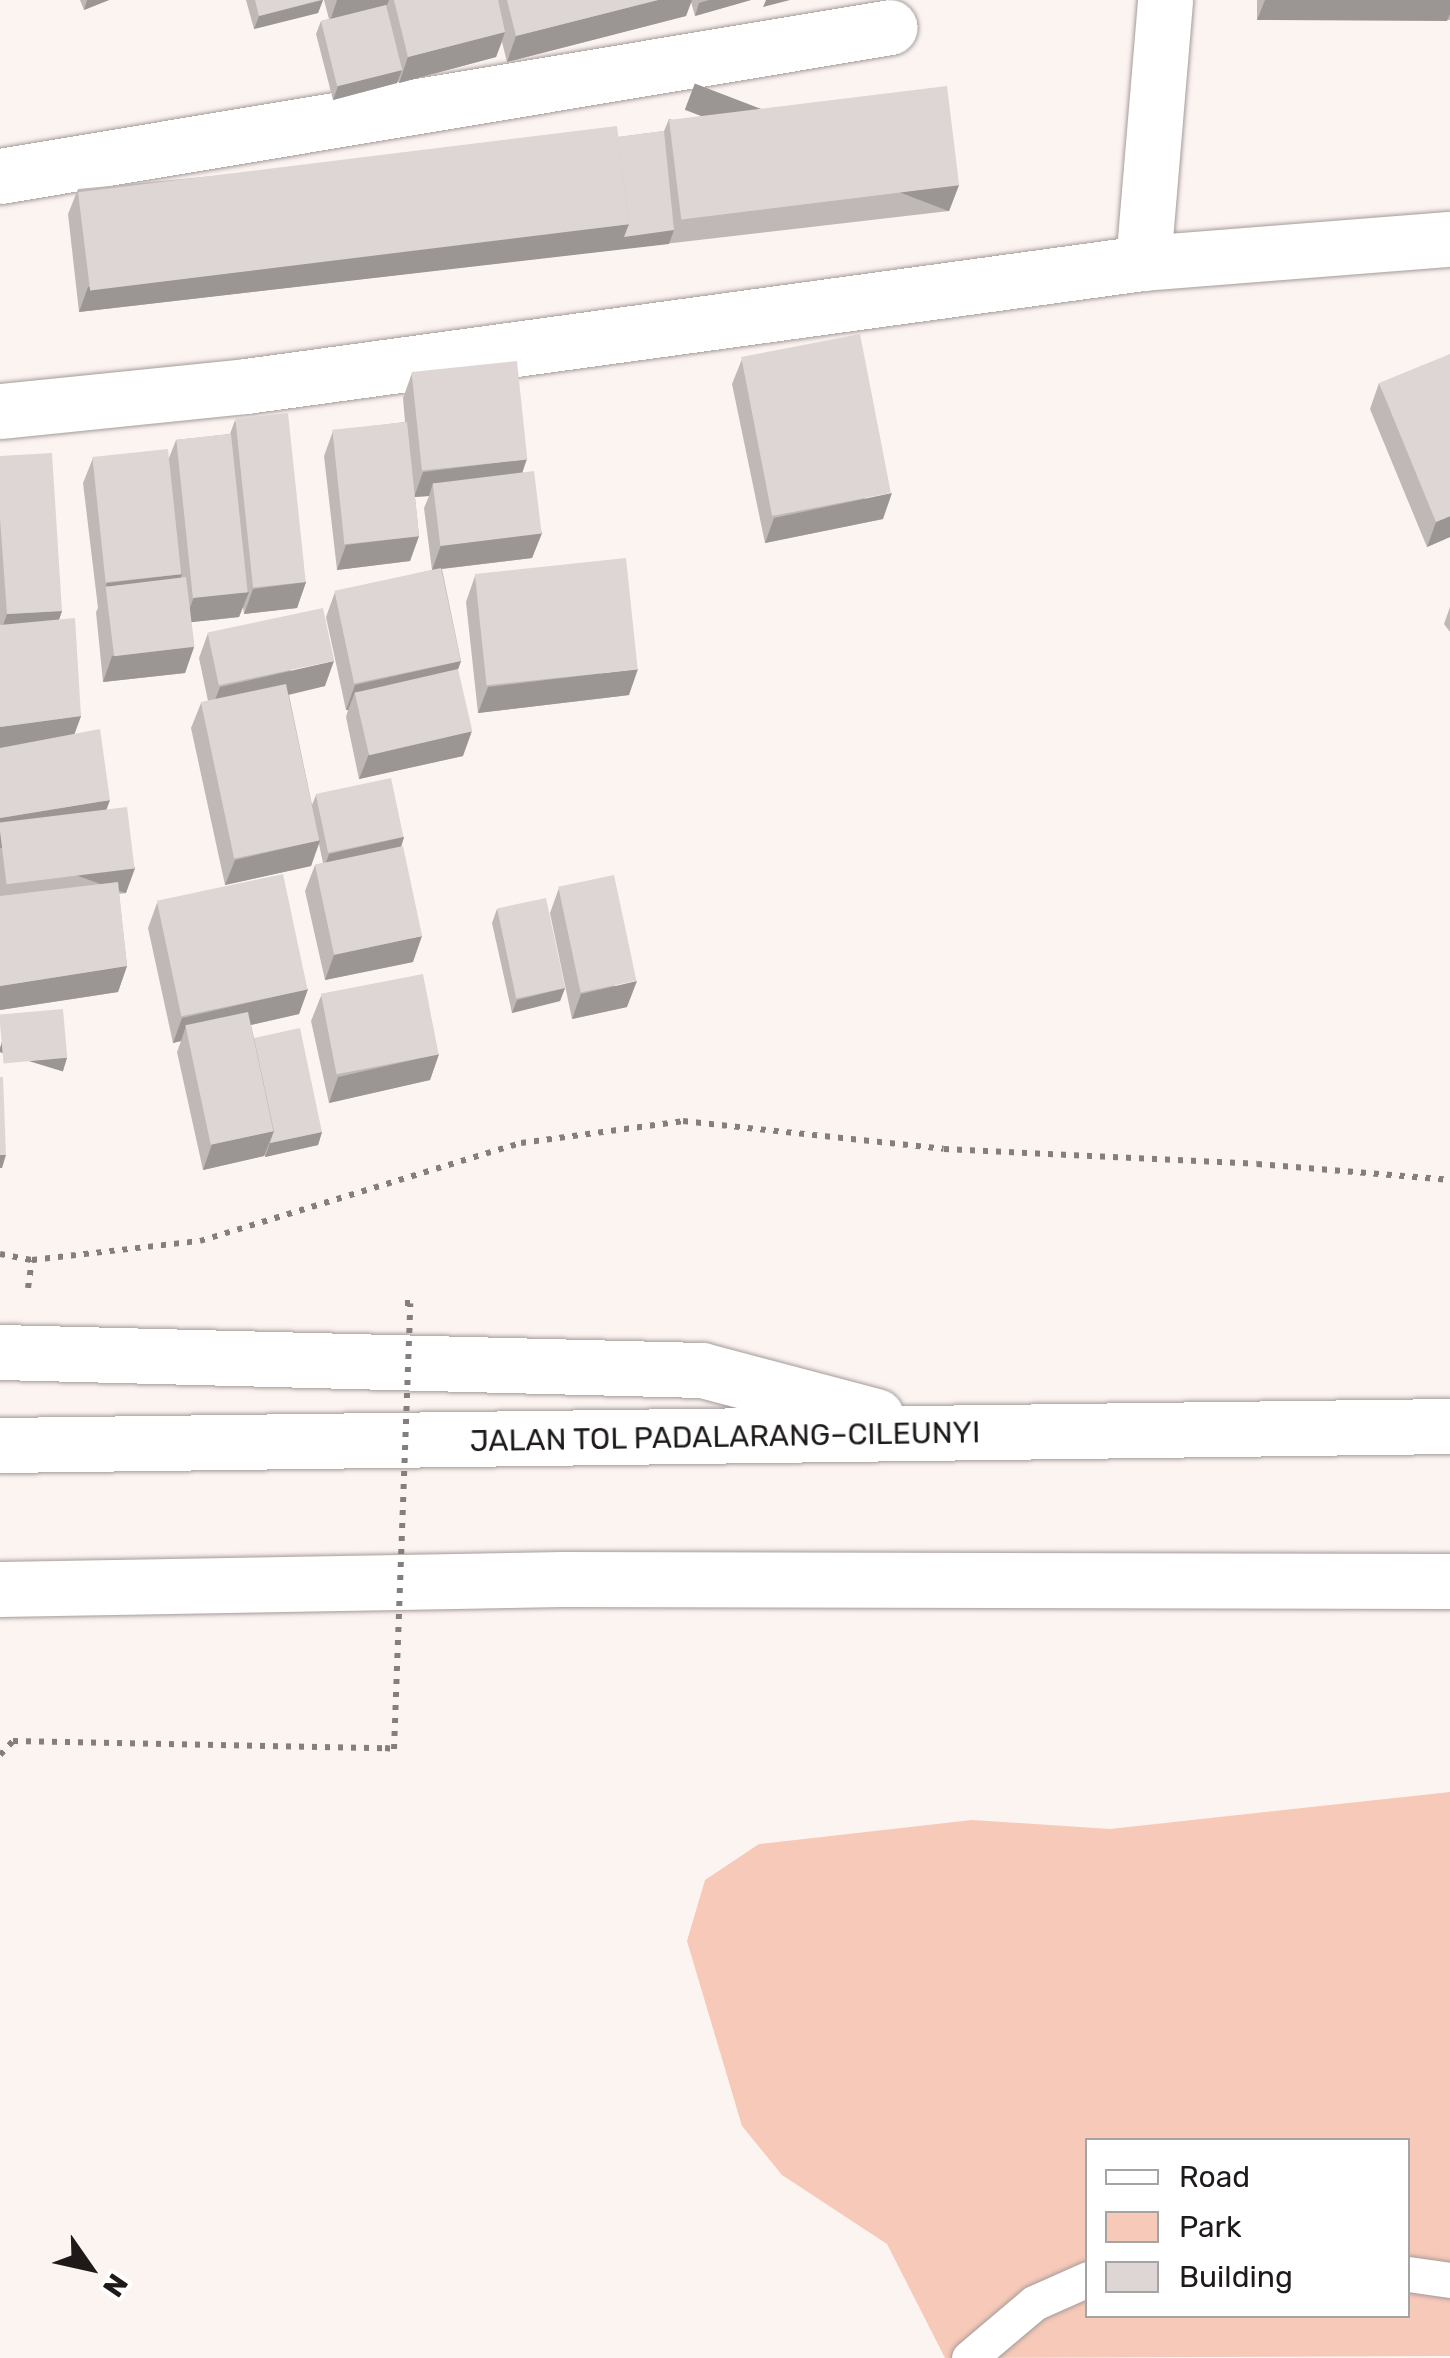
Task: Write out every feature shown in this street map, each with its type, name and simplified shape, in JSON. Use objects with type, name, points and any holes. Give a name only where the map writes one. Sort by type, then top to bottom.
[{"type":"main road","points":[[1143,263],[1166,0]]},
{"type":"main road","points":[[0,176],[890,27]]},
{"type":"main road","points":[[0,411],[265,384],[1143,263],[1450,239]]},
{"type":"main road","points":[[0,1352],[702,1370],[945,1435]]},
{"type":"main road","name":"JALAN TOL PADALARANG–CILEUNYI","points":[[0,1445],[1450,1426]]},
{"type":"main road","points":[[0,1589],[562,1579],[1450,1581]]},
{"type":"lane","points":[[1410,2274],[1450,2280]]},
{"type":"lane","points":[[969,2358],[1034,2303],[1085,2280]]},
{"type":"path","points":[[0,1254],[32,1260],[200,1241],[521,1143],[683,1121],[944,1149],[1258,1164],[1450,1180]]},
{"type":"path","points":[[0,1755],[13,1741],[394,1749],[410,1303],[402,1303]]},
{"type":"green space","points":[[1450,1792],[1450,2356],[945,2358],[887,2244],[782,2175],[742,2126],[687,1941],[705,1880],[759,1844],[972,1820],[1110,1829]]},
{"type":"building","points":[[255,0],[320,0],[259,16]]},
{"type":"building","points":[[394,0],[498,0],[505,32],[408,57]]},
{"type":"building","points":[[507,0],[658,0],[516,36]]},
{"type":"building","points":[[386,5],[402,70],[337,86],[321,21]]},
{"type":"building","points":[[947,86],[959,185],[681,219],[669,120]]},
{"type":"building","points":[[617,126],[629,224],[90,290],[78,192]]},
{"type":"building","points":[[664,131],[674,230],[624,237],[629,224],[618,137]]},
{"type":"building","points":[[860,334],[891,493],[772,516],[741,357]]},
{"type":"building","points":[[1450,354],[1450,516],[1436,522],[1379,383]]},
{"type":"building","points":[[517,361],[527,459],[422,471],[412,372]]},
{"type":"building","points":[[288,413],[306,582],[253,588],[235,419]]},
{"type":"building","points":[[407,422],[419,536],[344,544],[332,430]]},
{"type":"building","points":[[231,434],[248,592],[193,598],[176,440]]},
{"type":"building","points":[[168,449],[181,574],[106,582],[92,457]]},
{"type":"building","points":[[52,453],[62,611],[7,614],[0,456]]},
{"type":"building","points":[[534,471],[542,534],[440,546],[433,483]]},
{"type":"building","points":[[626,558],[638,669],[487,685],[475,574]]},
{"type":"building","points":[[441,568],[461,661],[354,684],[334,591]]},
{"type":"building","points":[[186,577],[195,646],[114,656],[106,587]]},
{"type":"building","points":[[323,608],[334,661],[219,685],[208,633]]},
{"type":"building","points":[[75,618],[81,716],[0,727],[0,625]]},
{"type":"building","points":[[458,669],[472,731],[369,755],[355,693]]},
{"type":"building","points":[[286,684],[319,841],[234,859],[201,702]]},
{"type":"building","points":[[100,729],[110,800],[0,818],[0,748]]},
{"type":"building","points":[[391,778],[403,837],[328,853],[316,794]]},
{"type":"building","points":[[127,807],[135,869],[7,884],[0,823]]},
{"type":"building","points":[[403,846],[422,936],[334,955],[315,865]]},
{"type":"building","points":[[283,874],[308,989],[181,1016],[157,901]]},
{"type":"building","points":[[614,875],[636,981],[581,992],[558,887]]},
{"type":"building","points":[[118,882],[127,966],[0,986],[0,896]]},
{"type":"building","points":[[546,898],[565,988],[516,998],[497,908]]},
{"type":"building","points":[[423,974],[439,1054],[337,1074],[321,994]]},
{"type":"building","points":[[63,1009],[67,1058],[4,1063],[0,1015]]},
{"type":"building","points":[[248,1012],[273,1131],[211,1145],[185,1025]]},
{"type":"building","points":[[300,1028],[322,1132],[270,1143],[274,1131],[254,1038]]},
{"type":"building","points":[[3,1077],[6,1155],[0,1155]]}]
